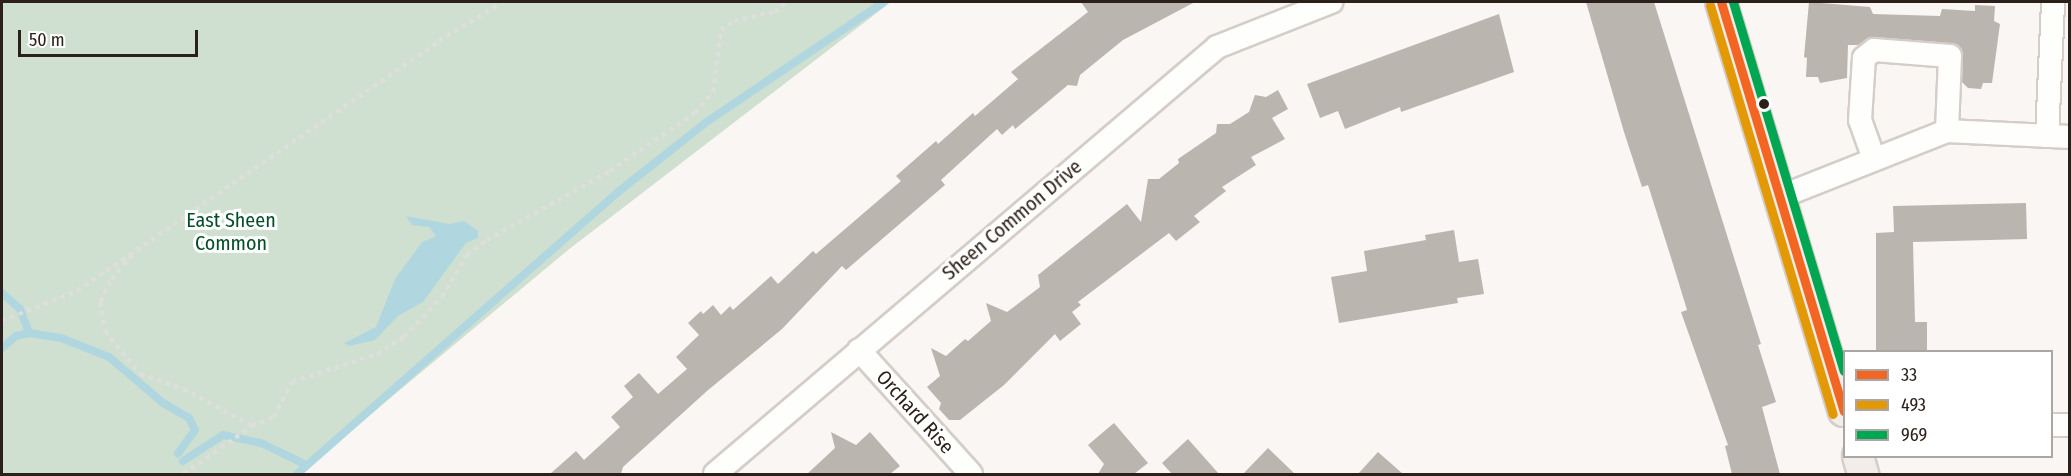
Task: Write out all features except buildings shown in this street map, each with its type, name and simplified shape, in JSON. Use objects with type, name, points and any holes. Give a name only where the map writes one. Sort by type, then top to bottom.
[{"type":"main road","points":[[1721,2],[1843,404]]},
{"type":"main road","points":[[1859,458],[1863,474]]},
{"type":"street","name":"Sheen Common Drive","points":[[716,474],[1217,47],[1331,2]]},
{"type":"street","points":[[2047,136],[2053,2]]},
{"type":"street","points":[[1874,159],[1860,120],[1864,58],[1874,50],[1950,56],[1947,130]]},
{"type":"street","points":[[1780,197],[1947,130],[2070,136]]},
{"type":"street","name":"Orchard Rise","points":[[860,350],[971,474]]},
{"type":"street","points":[[2053,425],[2070,425]]},
{"type":"path","points":[[2,321],[77,291],[440,40],[503,2]]},
{"type":"path","points":[[184,474],[252,426],[274,417],[292,382],[377,354],[404,337],[442,297],[467,255],[487,240],[610,171],[695,113],[713,92],[721,30],[734,21],[775,12],[786,2]]},
{"type":"path","points":[[135,251],[110,281],[100,302],[105,331],[140,374],[184,389],[252,426]]},
{"type":"green space","name":"East Sheen Common","points":[[2,2],[891,2],[568,250],[299,474],[2,474]]},
{"type":"water","points":[[406,216],[449,224],[464,221],[478,231],[478,238],[466,243],[423,302],[398,316],[375,340],[349,346],[344,343],[376,327],[395,279],[422,242],[436,236],[429,227],[412,225]]},
{"type":"waterway","points":[[297,474],[618,192],[708,121],[884,2]]},
{"type":"waterway","points":[[2,293],[20,309],[29,333]]},
{"type":"waterway","points":[[2,348],[16,336],[29,333],[61,338],[109,357],[163,403],[189,418],[195,430],[178,453]]},
{"type":"waterway","points":[[183,461],[223,435],[261,443],[307,465]]},
{"type":"transit line","name":"33","points":[[1721,2],[1843,408]]},
{"type":"transit line","name":"969","points":[[1733,2],[1843,368]]},
{"type":"transit line","name":"493","points":[[1710,5],[1833,414]]}]
